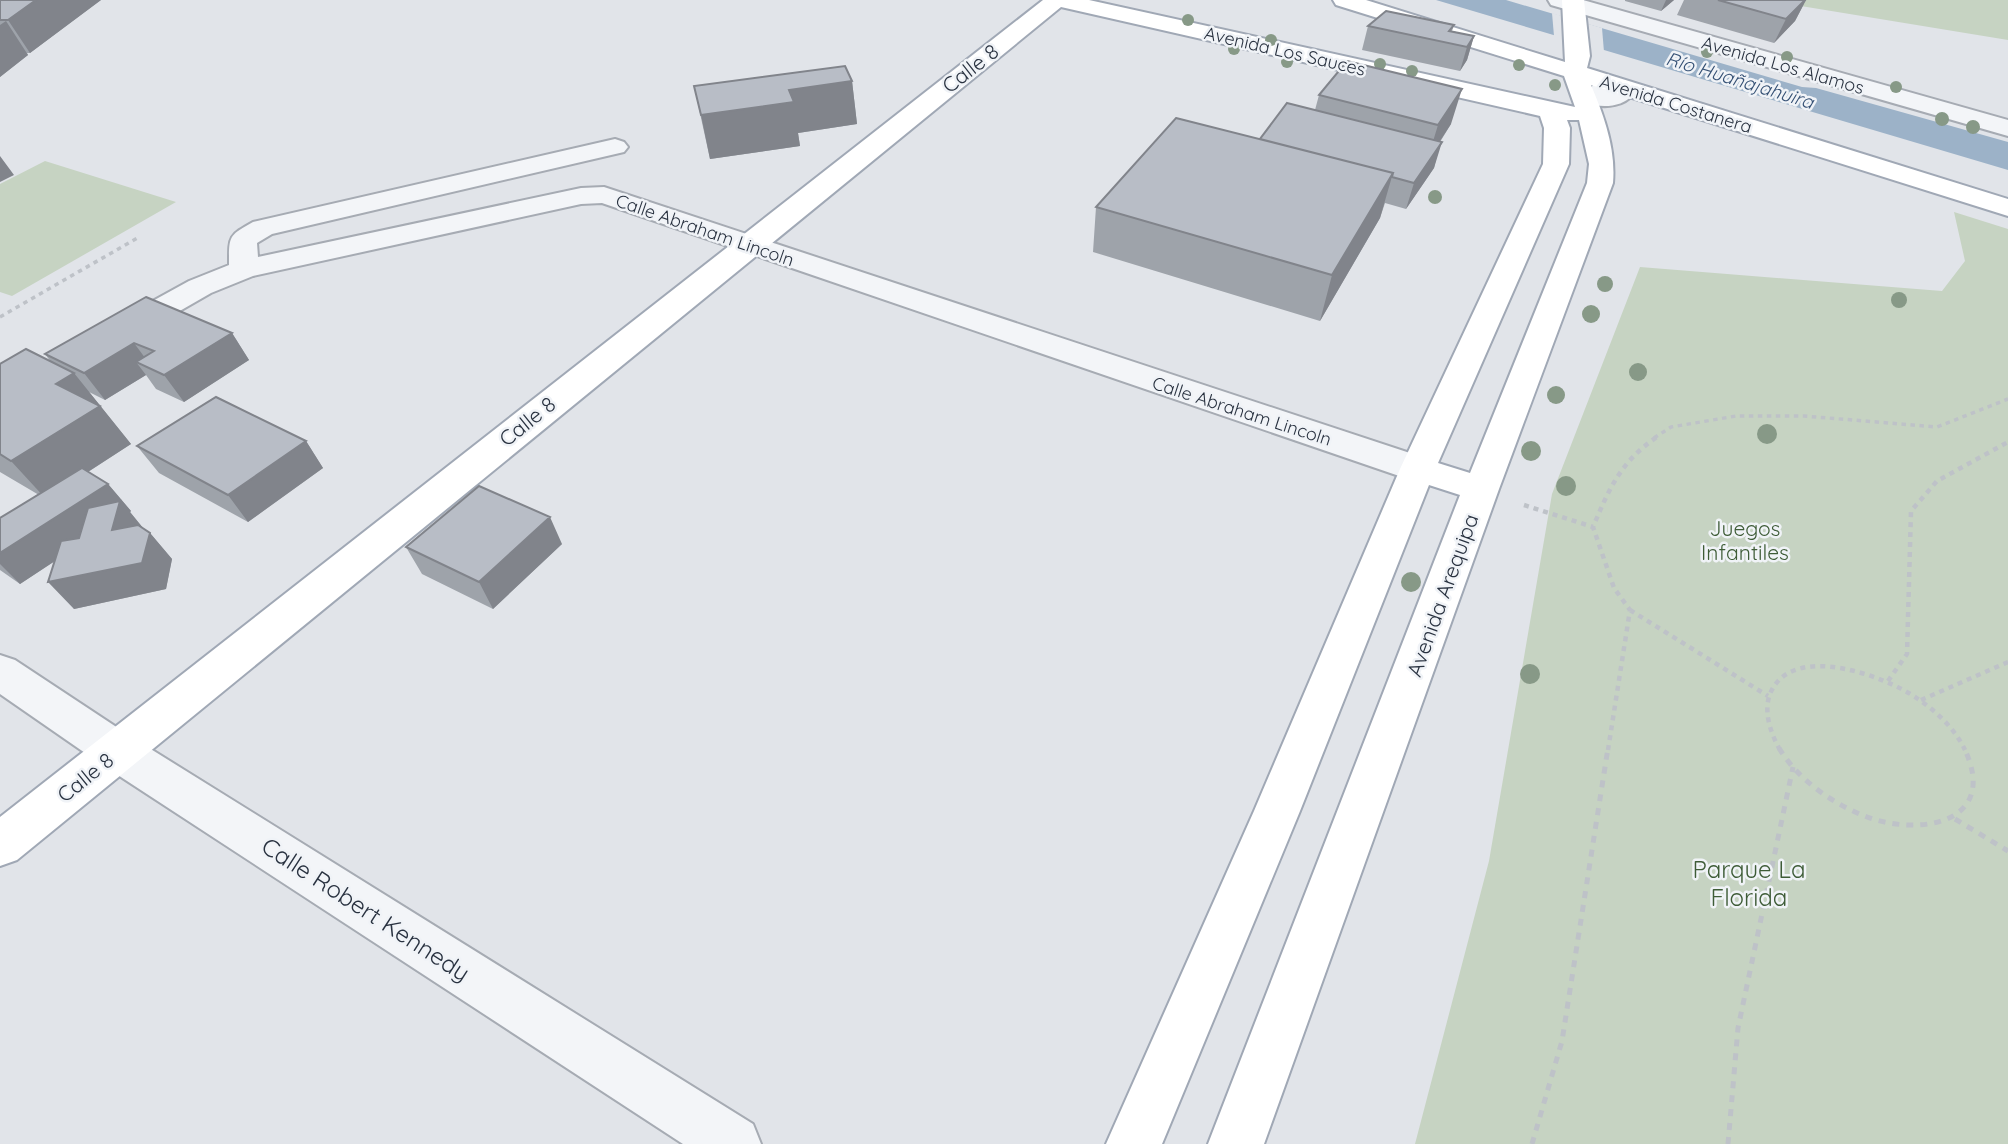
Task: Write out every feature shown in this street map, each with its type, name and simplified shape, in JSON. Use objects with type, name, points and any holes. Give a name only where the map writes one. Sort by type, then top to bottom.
[{"type":"main road","name":"Avenida Los Sauces","points":[[1058,0],[1551,111],[1597,108]]},
{"type":"main road","name":"Calle 8","points":[[0,845],[747,245],[1058,0]]},
{"type":"main road","name":"Avenida Costanera","points":[[1344,0],[1573,28],[1667,100],[2008,208]]},
{"type":"main road","name":"Avenida Costanera","points":[[1397,0],[1573,28],[2008,189]]},
{"type":"main road","name":"Avenida Arequipa","points":[[1236,1144],[1481,489],[1600,183],[1602,164],[1597,108],[1573,28]]},
{"type":"main road","points":[[1597,108],[1621,103],[1667,100]]},
{"type":"main road","points":[[1134,1144],[1277,811],[1418,469],[1556,164],[1557,128],[1551,111]]},
{"type":"main road","points":[[1418,469],[1481,489]]},
{"type":"street","name":"Avenida Los Alamos","points":[[1573,28],[2008,128]]},
{"type":"street","points":[[243,269],[243,239],[263,228],[615,147]]},
{"type":"street","name":"Calle Abraham Lincoln","points":[[94,347],[200,287],[243,269],[581,196],[604,195],[1418,469]]},
{"type":"street","name":"Calle Robert Kennedy","points":[[0,672],[117,751],[733,1144]]},
{"type":"path","points":[[0,317],[139,237]]},
{"type":"path","points":[[1768,696],[1630,610],[1614,588],[1593,527],[1614,478],[1643,446],[1671,427],[1749,416],[1804,416],[1937,427],[2008,399]]},
{"type":"path","points":[[1888,681],[1907,653],[1911,511],[1937,481],[2008,442]]},
{"type":"path","points":[[1481,489],[1593,527]]},
{"type":"path","points":[[1532,1144],[1562,1041],[1630,610]]},
{"type":"path","points":[[1921,700],[2008,662]]},
{"type":"path","points":[[1826,666],[1856,670],[1888,681],[1921,700],[1949,725],[1969,752],[1977,779],[1972,802],[1955,818],[1927,826],[1892,823],[1854,810],[1821,791],[1793,767],[1776,742],[1766,717],[1768,696],[1780,679],[1799,669],[1826,666]]},
{"type":"path","points":[[1728,1144],[1738,1028],[1793,767]]},
{"type":"path","points":[[1955,818],[2008,852]]},
{"type":"green space","points":[[1765,0],[2008,0],[2008,40]]},
{"type":"green space","points":[[45,161],[176,202],[12,296],[0,292],[0,184]]},
{"type":"green space","name":"Parque La Florida","points":[[1954,212],[2008,229],[2008,1144],[1415,1144],[1489,861],[1552,494],[1640,267],[1942,291],[1965,261]]},
{"type":"water","name":"Río Huañajahuira","points":[[1436,0],[1506,0],[1802,87],[1816,88],[2008,142],[2008,170]]},
{"type":"pier","points":[[1552,13],[1602,28],[1604,52],[1554,36]]},
{"type":"building","points":[[0,0],[36,0],[8,20],[0,20]]},
{"type":"building","points":[[1718,0],[1805,0],[1786,19]]},
{"type":"building","points":[[1386,11],[1454,25],[1449,31],[1474,36],[1467,47],[1368,26]]},
{"type":"building","points":[[1347,61],[1462,89],[1438,125],[1319,95]]},
{"type":"building","points":[[845,66],[852,81],[789,90],[794,102],[701,115],[694,86]]},
{"type":"building","points":[[1287,103],[1442,142],[1414,183],[1392,177],[1393,173],[1260,139]]},
{"type":"building","points":[[1176,118],[1393,173],[1332,275],[1096,207]]},
{"type":"building","points":[[146,297],[232,333],[164,375],[136,362],[154,351],[134,343],[84,373],[45,354]]},
{"type":"building","points":[[26,349],[74,373],[56,384],[100,406],[11,461],[0,454],[0,364]]},
{"type":"building","points":[[216,397],[306,441],[228,495],[137,446]]},
{"type":"building","points":[[82,468],[108,484],[0,553],[0,518]]},
{"type":"building","points":[[479,486],[550,517],[479,582],[406,547]]},
{"type":"building","points":[[120,501],[112,530],[138,525],[150,533],[142,563],[48,582],[61,541],[79,538],[88,508]]},
{"type":"park label","name":"Juegos Infantiles","points":[[1745,540]]}]
